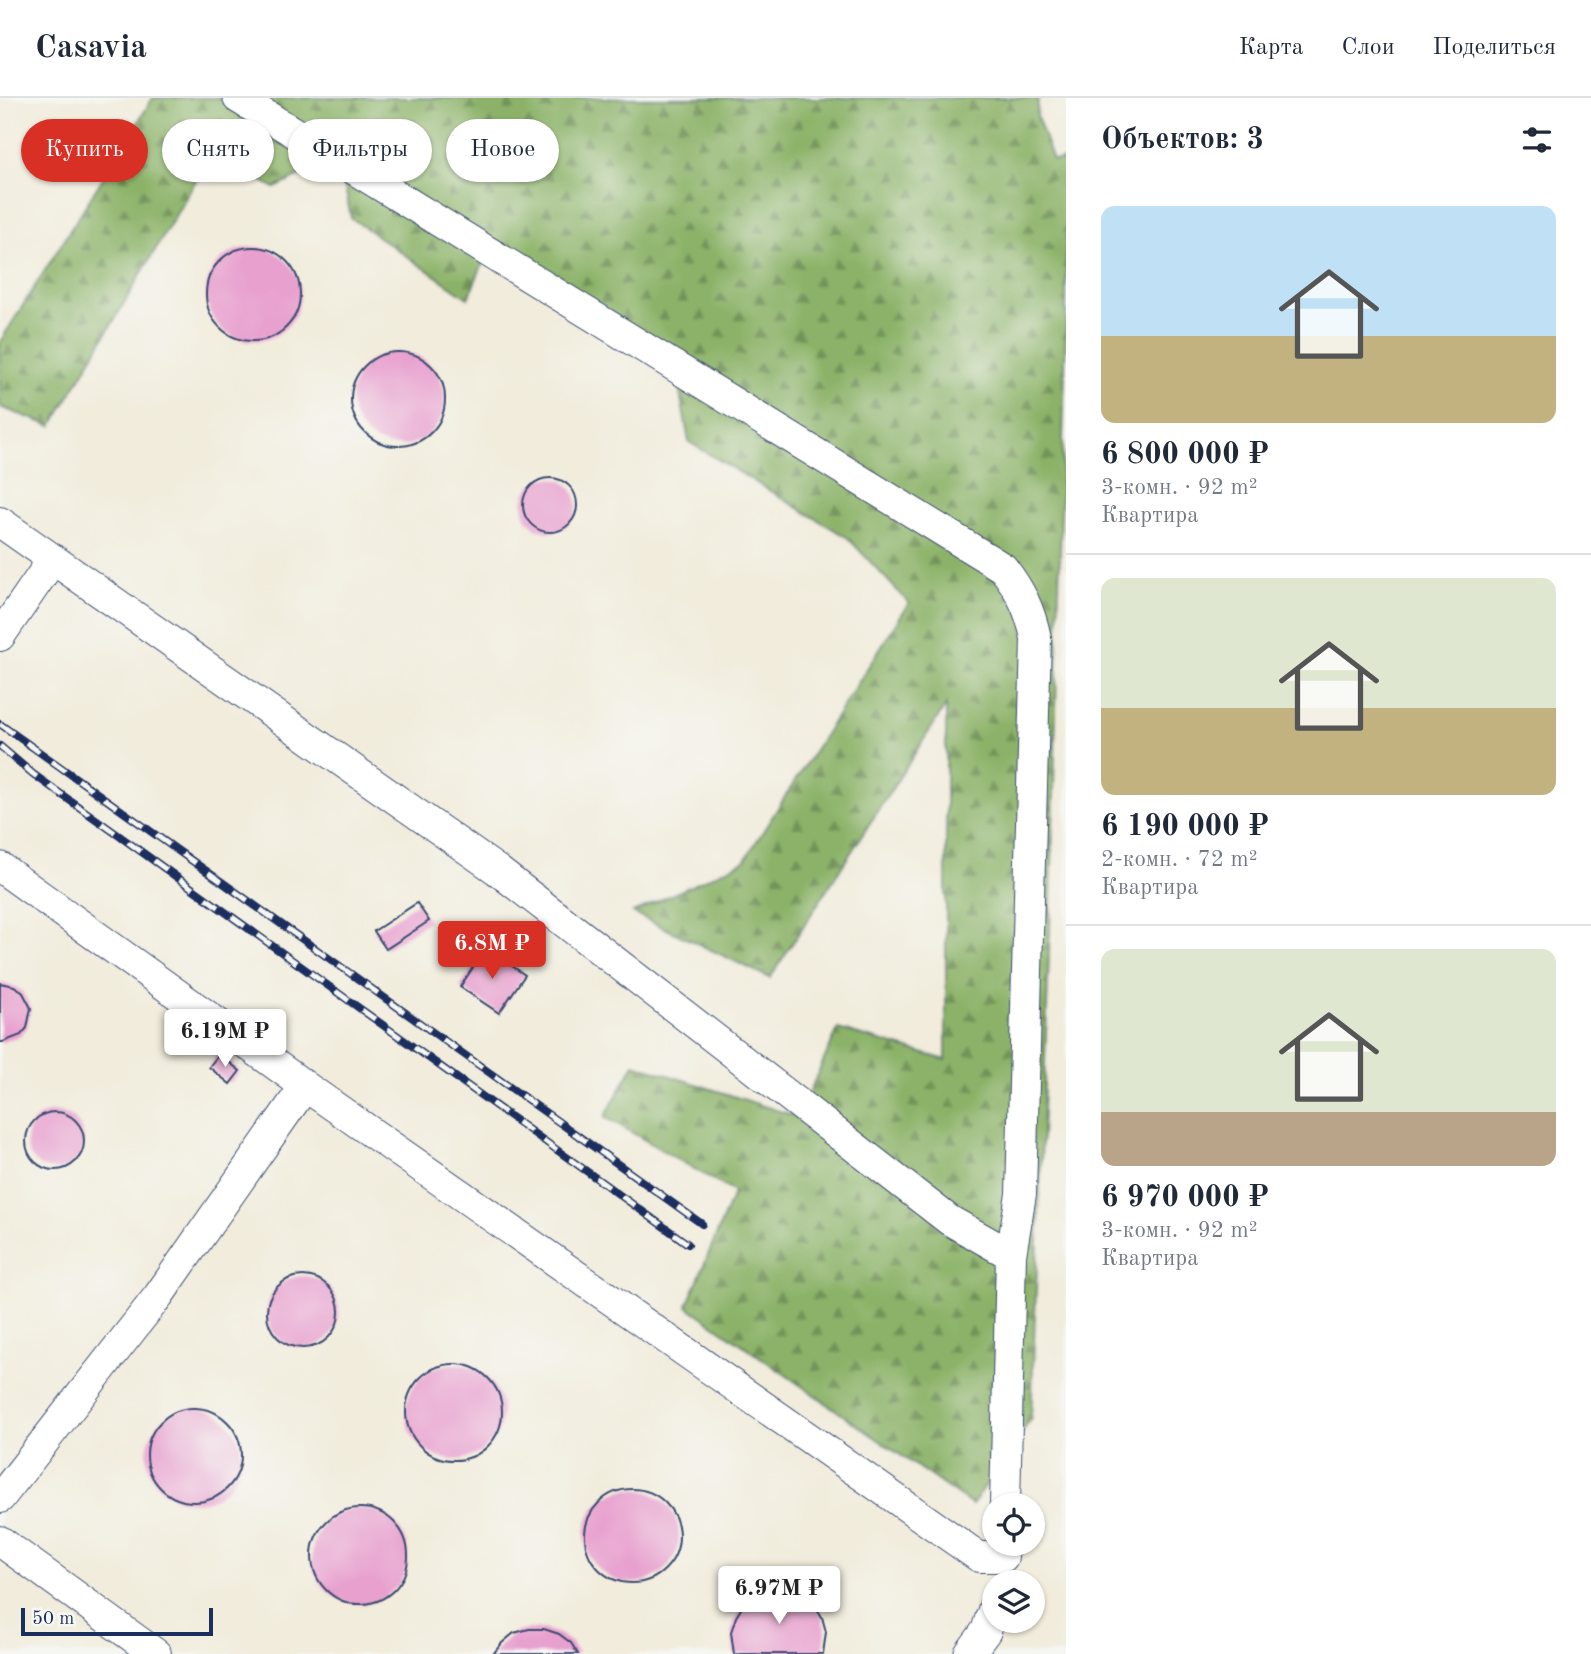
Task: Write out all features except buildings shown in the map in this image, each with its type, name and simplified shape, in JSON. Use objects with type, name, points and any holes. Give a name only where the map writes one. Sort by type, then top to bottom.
[{"type":"lane","points":[[238,98],[1003,568],[1020,589],[1036,638],[1021,1194],[1011,1255],[1004,1493]]},
{"type":"lane","points":[[0,522],[497,870],[949,1220],[1011,1255]]},
{"type":"lane","points":[[0,636],[53,559]]},
{"type":"lane","points":[[0,867],[305,1086],[979,1557],[1002,1561]]},
{"type":"lane","points":[[0,1497],[159,1295],[305,1086]]},
{"type":"lane","points":[[0,1541],[156,1654]]},
{"type":"lane","points":[[969,1654],[985,1633]]},
{"type":"green space","points":[[153,98],[1038,98],[1037,116],[1053,161],[1066,159],[1066,322],[1051,902],[1031,1419],[972,1505],[687,1306],[734,1192],[605,1117],[634,1064],[798,1117],[838,1029],[946,1060],[946,705],[770,978],[633,913],[744,861],[909,603],[848,538],[689,442],[674,360],[489,249],[468,298],[351,218],[344,182],[432,182],[432,119],[288,119],[288,182],[275,188],[264,182],[274,182],[274,119],[162,119],[162,182],[195,182],[52,426],[0,407],[0,342],[100,182],[148,182],[148,119],[140,119]]},
{"type":"railway","points":[[0,724],[702,1224]]},
{"type":"railway","points":[[0,746],[33,774],[688,1244]]}]
